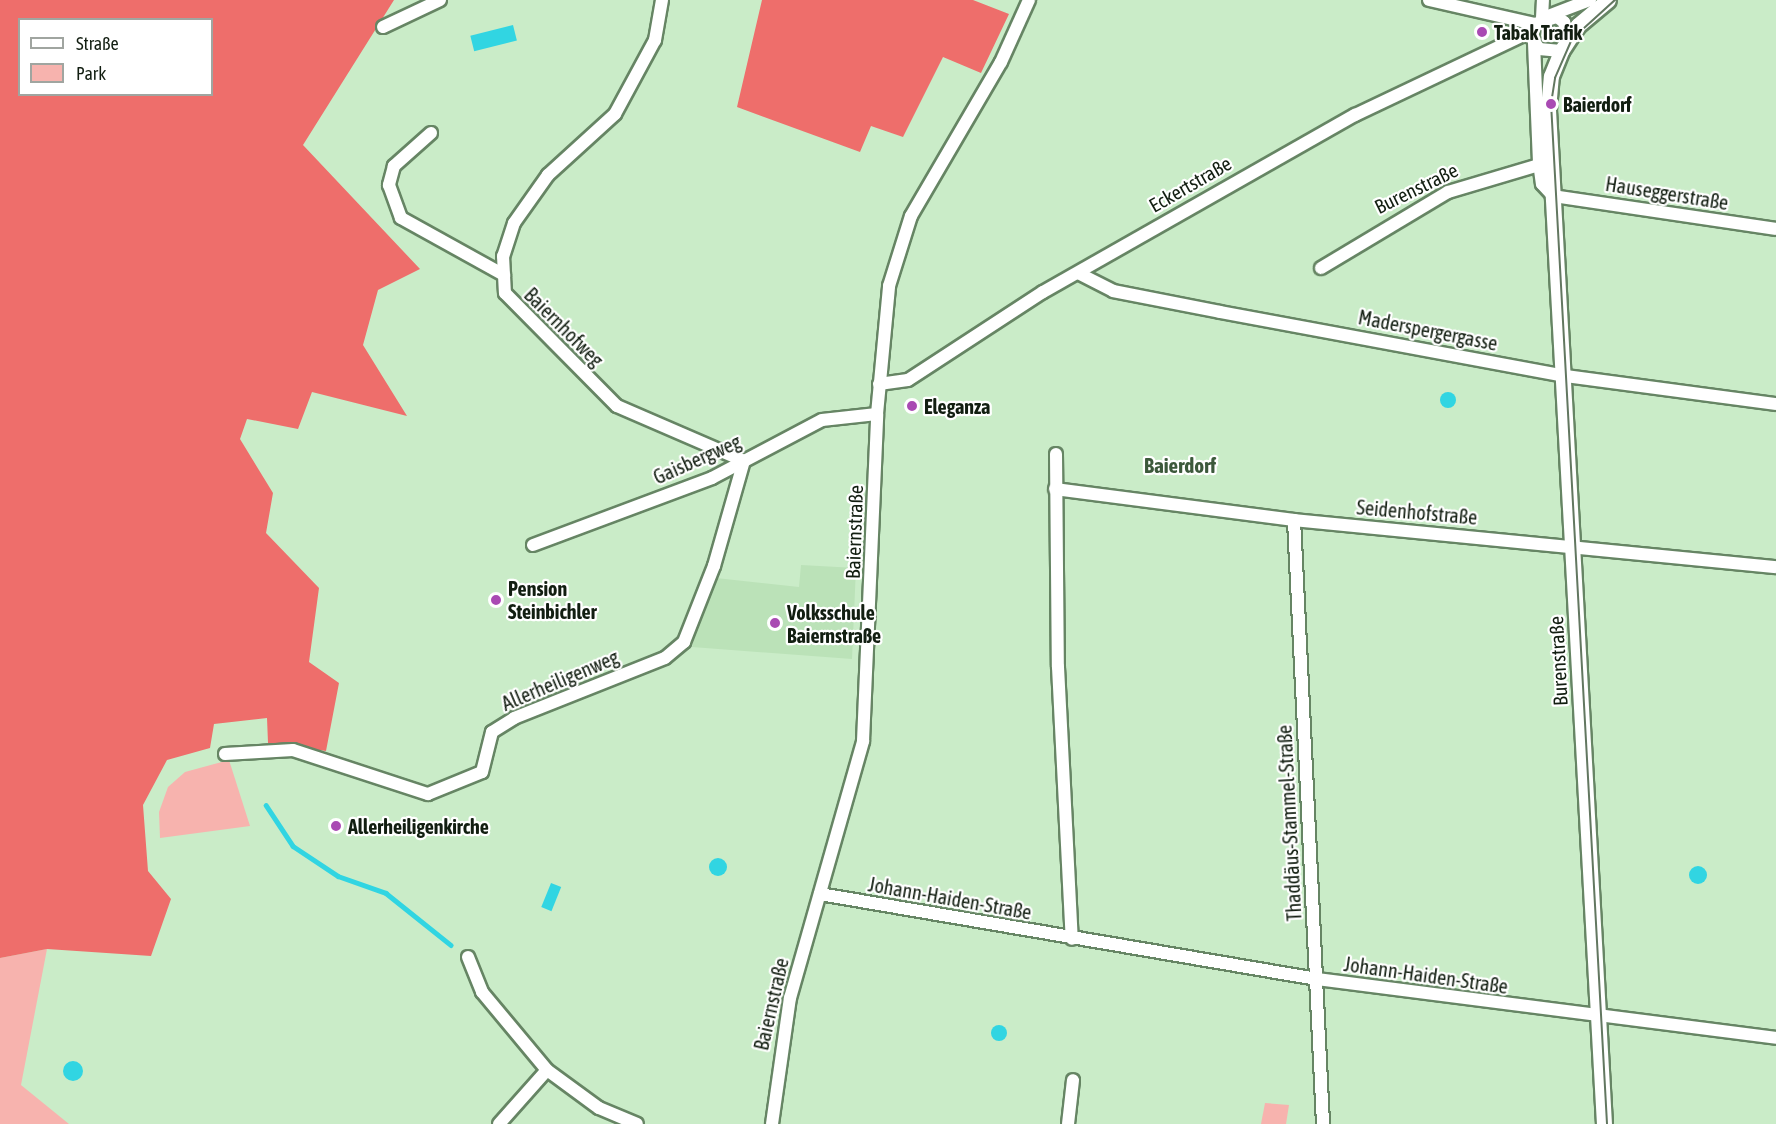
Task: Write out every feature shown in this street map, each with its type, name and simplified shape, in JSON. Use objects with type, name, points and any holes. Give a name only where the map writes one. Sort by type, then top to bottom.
[{"type":"street","points":[[383,27],[440,0]]},
{"type":"street","name":"Baiernhofweg","points":[[662,0],[661,21],[631,90],[615,114],[548,175],[514,223],[503,256],[504,275],[510,304],[617,406],[744,461]]},
{"type":"street","name":"Baiernstraße","points":[[772,1124],[790,998],[863,741],[883,326],[897,249],[931,178],[1001,62],[1029,0]]},
{"type":"street","points":[[1429,0],[1538,27],[1564,22],[1564,45]]},
{"type":"street","name":"Burenstraße","points":[[1543,0],[1538,27],[1545,163],[1553,196],[1604,1124]]},
{"type":"street","name":"Eckertstraße","points":[[879,384],[908,380],[940,354],[1355,115],[1590,0]]},
{"type":"street","points":[[1538,27],[1546,52],[1564,45],[1608,0]]},
{"type":"street","name":"Burenstraße","points":[[1545,163],[1550,85],[1564,45]]},
{"type":"street","points":[[431,133],[394,166],[389,184],[401,218],[504,275]]},
{"type":"street","name":"Burenstraße","points":[[1321,268],[1448,192],[1545,163]]},
{"type":"street","name":"Hauseggerstraße","points":[[1553,196],[1776,229]]},
{"type":"street","name":"Maderspergergasse","points":[[1078,273],[1113,291],[1563,375],[1776,404]]},
{"type":"street","name":"Gaisbergweg","points":[[532,545],[744,461],[822,420],[877,414]]},
{"type":"street","points":[[1056,454],[1058,667],[1072,939]]},
{"type":"street","name":"Allerheiligenweg","points":[[225,754],[293,750],[428,794],[482,772],[492,732],[507,723],[665,658],[684,642],[714,566],[744,461]]},
{"type":"street","name":"Seidenhofstraße","points":[[1055,489],[1294,520],[1572,545],[1776,567]]},
{"type":"street","name":"Thaddäus-Stammel-Straße","points":[[1294,520],[1323,1124]]},
{"type":"street","name":"Johann-Haiden-Straße","points":[[820,894],[1072,939],[1317,979],[1599,1018],[1776,1038]]},
{"type":"street","points":[[468,957],[482,992],[547,1070],[598,1108],[637,1124]]},
{"type":"street","points":[[499,1124],[547,1070]]},
{"type":"street","points":[[1068,1124],[1073,1080]]},
{"type":"shaded area","points":[[0,0],[394,0],[303,145],[420,269],[378,290],[363,345],[407,416],[312,392],[298,429],[247,419],[240,439],[273,493],[266,533],[319,588],[309,662],[339,683],[326,751],[268,743],[267,718],[214,724],[210,748],[167,760],[143,805],[148,871],[171,899],[151,956],[47,949],[0,958]]},
{"type":"shaded area","points":[[762,0],[973,0],[1009,14],[981,73],[943,57],[903,137],[871,126],[860,152],[737,107]]},
{"type":"shaded area","name":"Volksschule Baiernstraße","points":[[801,565],[856,568],[852,659],[692,647],[703,599],[716,578],[799,587]]},
{"type":"green space","points":[[229,760],[250,826],[160,838],[159,812],[168,787],[185,772]]},
{"type":"green space","points":[[47,949],[21,1085],[69,1124],[0,1124],[0,958]]},
{"type":"green space","points":[[1265,1103],[1289,1105],[1286,1124],[1261,1124]]},
{"type":"water","points":[[513,25],[517,41],[474,51],[470,36]]},
{"type":"water","points":[[1445,392],[1451,392],[1456,400],[1454,406],[1445,408],[1440,403],[1440,397]]},
{"type":"water","points":[[718,858],[724,861],[727,867],[724,873],[718,876],[712,873],[709,867],[712,861]]},
{"type":"water","points":[[1698,866],[1704,869],[1707,875],[1704,881],[1698,884],[1692,881],[1689,875],[1692,869]]},
{"type":"water","points":[[551,883],[561,887],[551,911],[541,907]]},
{"type":"water","points":[[999,1025],[1005,1027],[1007,1033],[1005,1039],[999,1041],[993,1039],[991,1033],[993,1027]]},
{"type":"water","points":[[73,1061],[80,1064],[83,1071],[80,1078],[73,1081],[66,1078],[63,1071],[66,1064]]},
{"type":"waterway","points":[[266,805],[293,846],[338,876],[386,893],[451,945]]},
{"type":"tram line","points":[[1607,1124],[1551,104],[1555,78],[1572,39],[1615,0]]},
{"type":"place","name":"Tabak Trafik","points":[[1482,32]]},
{"type":"place","name":"Baierdorf","points":[[1551,104]]},
{"type":"place","name":"Eleganza","points":[[912,406]]},
{"type":"place","name":"Pension Steinbichler","points":[[496,600]]},
{"type":"place","name":"Volksschule Baiernstraße","points":[[775,623]]},
{"type":"place","name":"Allerheiligenkirche","points":[[336,826]]},
{"type":"district","name":"Baierdorf","points":[[1180,465]]}]
